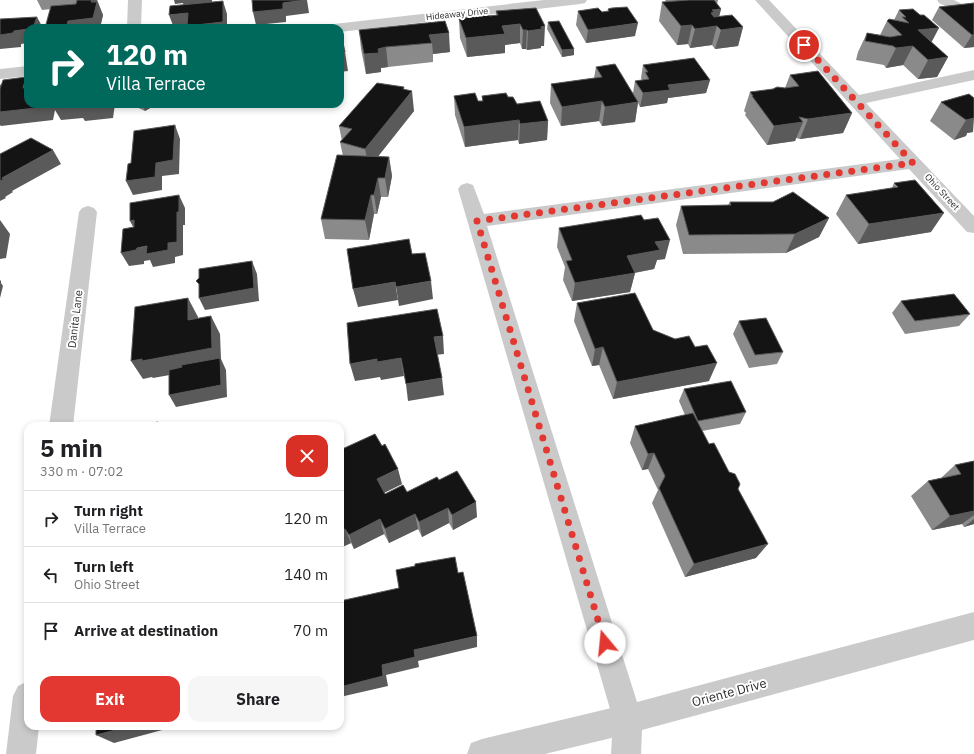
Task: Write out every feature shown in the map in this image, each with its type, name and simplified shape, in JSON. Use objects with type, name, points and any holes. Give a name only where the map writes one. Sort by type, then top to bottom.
[{"type":"street","points":[[134,24],[135,0]]},
{"type":"street","name":"Hideaway Drive","points":[[344,27],[580,0]]},
{"type":"street","name":"Ohio Street","points":[[762,0],[855,102],[974,227]]},
{"type":"street","points":[[944,0],[974,16]]},
{"type":"street","points":[[0,74],[24,71]]},
{"type":"street","points":[[855,102],[974,75]]},
{"type":"street","points":[[477,221],[913,163]]},
{"type":"street","points":[[467,189],[628,719],[626,754]]},
{"type":"street","name":"Danita Lane","points":[[62,422],[88,212]]},
{"type":"street","name":"Oriente Drive","points":[[482,754],[628,719],[974,626]]},
{"type":"street","points":[[21,754],[24,729]]},
{"type":"building","points":[[77,0],[92,0],[91,2],[97,2],[93,18],[68,21],[67,24],[46,24],[51,6],[76,4]]},
{"type":"building","points":[[252,0],[306,0],[283,3],[283,9],[253,12]]},
{"type":"building","points":[[714,0],[721,9],[712,10],[714,12],[711,13],[714,17],[732,15],[743,27],[721,30],[717,26],[695,29],[692,25],[681,26],[662,2]]},
{"type":"building","points":[[223,1],[223,22],[187,24],[188,13],[169,15],[170,6]]},
{"type":"building","points":[[974,3],[974,35],[972,35],[939,7]]},
{"type":"building","points":[[627,7],[638,23],[588,30],[578,11],[598,8],[602,12],[609,11],[608,9],[612,8]]},
{"type":"building","points":[[536,8],[545,26],[541,27],[542,29],[528,31],[523,30],[520,24],[502,26],[505,34],[466,38],[459,19],[488,14],[489,16],[498,15],[496,11]]},
{"type":"building","points":[[913,9],[920,15],[924,15],[939,28],[918,30],[948,57],[928,60],[913,46],[896,48],[893,46],[865,41],[867,33],[890,37],[902,35],[887,21],[889,19],[909,23],[902,17],[906,17],[899,10]]},
{"type":"building","points":[[37,17],[34,24],[24,24],[24,30],[0,35],[0,19]]},
{"type":"building","points":[[445,21],[449,33],[429,35],[432,43],[386,47],[378,49],[379,53],[364,54],[359,30]]},
{"type":"building","points":[[559,21],[574,49],[562,50],[548,22]]},
{"type":"building","points":[[694,58],[710,80],[668,85],[670,90],[643,93],[635,81],[649,79],[645,72],[648,72],[643,65]]},
{"type":"building","points":[[615,64],[638,102],[605,107],[602,101],[562,107],[551,84],[602,77],[596,67]]},
{"type":"building","points":[[818,71],[852,113],[808,119],[799,117],[803,122],[774,126],[750,92],[773,89],[777,87],[785,88],[799,86],[790,75]]},
{"type":"building","points":[[24,77],[24,108],[36,108],[0,112],[0,89],[3,80]]},
{"type":"building","points":[[377,83],[404,87],[403,89],[412,91],[365,149],[340,142],[352,129],[339,126]]},
{"type":"building","points":[[475,93],[478,101],[483,101],[482,96],[506,93],[508,97],[513,97],[517,104],[540,101],[548,121],[520,124],[519,120],[464,127],[454,96]]},
{"type":"building","points":[[969,94],[974,98],[974,118],[966,120],[941,102]]},
{"type":"building","points":[[175,125],[173,160],[156,163],[155,177],[126,181],[128,164],[131,163],[134,131]]},
{"type":"building","points":[[31,138],[53,150],[2,178],[4,179],[0,181],[0,154]]},
{"type":"building","points":[[337,155],[389,157],[385,178],[378,178],[374,195],[371,195],[365,220],[321,219]]},
{"type":"building","points":[[915,180],[944,213],[869,224],[846,195],[898,187],[894,183]]},
{"type":"building","points":[[793,192],[829,218],[795,234],[689,235],[681,206],[731,205],[730,202],[773,202]]},
{"type":"building","points":[[179,195],[179,212],[177,212],[177,242],[168,243],[168,250],[146,254],[147,246],[121,253],[123,229],[134,227],[134,220],[130,221],[130,203]]},
{"type":"building","points":[[641,215],[644,220],[658,218],[670,240],[655,242],[660,250],[627,256],[635,273],[575,283],[566,261],[572,260],[559,228]]},
{"type":"building","points":[[409,239],[412,254],[425,253],[431,281],[396,287],[395,282],[353,289],[347,249]]},
{"type":"building","points":[[252,261],[254,288],[199,298],[199,284],[196,281],[199,278],[199,269]]},
{"type":"building","points":[[635,293],[653,330],[675,339],[689,336],[695,347],[707,345],[717,363],[617,382],[603,347],[595,349],[577,303]]},
{"type":"building","points":[[954,294],[970,314],[915,321],[901,301]]},
{"type":"building","points":[[188,298],[188,320],[211,316],[212,348],[142,361],[142,359],[131,361],[135,307]]},
{"type":"building","points":[[437,309],[443,336],[434,337],[442,378],[406,384],[401,358],[377,362],[377,359],[350,364],[347,323]]},
{"type":"building","points":[[766,318],[783,352],[755,355],[739,321]]},
{"type":"building","points":[[220,358],[221,385],[169,395],[169,370],[182,367],[181,365]]},
{"type":"building","points":[[731,381],[746,412],[698,421],[684,389]]},
{"type":"building","points":[[693,413],[709,444],[714,443],[729,472],[735,474],[740,484],[738,489],[768,544],[694,564],[659,488],[665,476],[654,453],[648,454],[635,426]]},
{"type":"building","points":[[375,434],[382,446],[385,444],[398,469],[377,479],[385,494],[403,485],[407,492],[437,477],[439,480],[457,471],[476,502],[452,515],[448,508],[419,522],[415,514],[385,529],[380,519],[349,535],[344,529],[344,448]]},
{"type":"building","points":[[974,461],[974,511],[950,516],[928,481],[961,474],[955,465]]},
{"type":"building","points":[[455,557],[458,573],[463,572],[477,636],[414,650],[415,657],[382,665],[383,676],[344,686],[344,600],[399,588],[396,570],[415,566],[415,564]]},
{"type":"building","points":[[96,730],[116,730],[96,735]]},
{"type":"route","points":[[605,643],[477,221],[913,163],[855,102],[804,45]]}]
